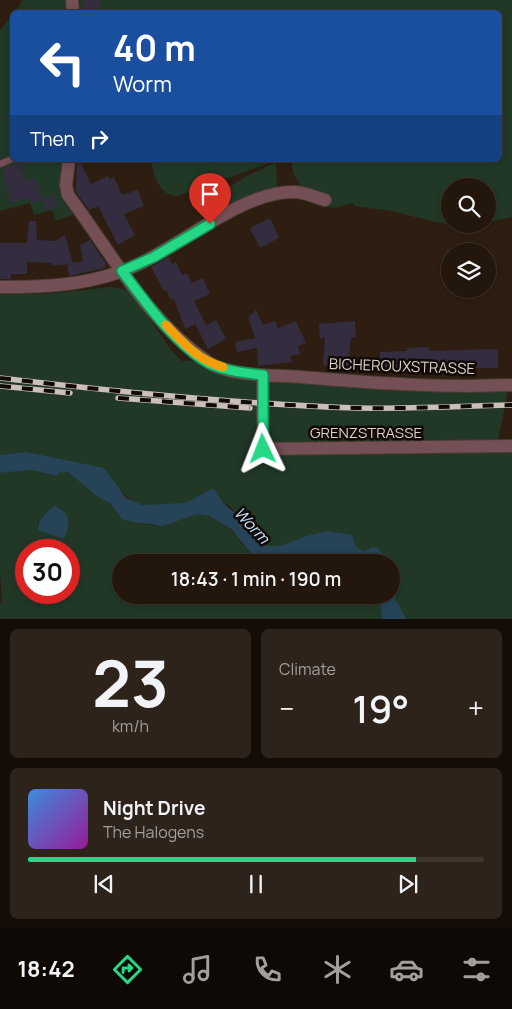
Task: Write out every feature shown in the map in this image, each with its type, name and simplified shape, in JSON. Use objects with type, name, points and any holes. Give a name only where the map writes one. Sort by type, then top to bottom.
[{"type":"street","points":[[69,162],[66,185],[68,195],[152,310],[184,345],[210,364],[263,375]]},
{"type":"street","points":[[0,287],[38,288],[58,286],[122,271],[154,257],[224,215],[265,197],[293,191],[325,200]]},
{"type":"street","name":"BICHEROUXSTRASSE","points":[[263,375],[458,387],[512,384]]},
{"type":"street","name":"GRENZSTRASSE","points":[[263,375],[263,449],[512,446]]},
{"type":"green space","points":[[23,0],[66,0],[68,10],[16,10]]},
{"type":"green space","points":[[79,0],[512,0],[512,217],[496,220],[496,178],[441,178],[441,223],[392,211],[354,206],[353,203],[334,208],[312,204],[317,191],[303,189],[293,173],[291,162],[502,162],[502,10],[80,10]]},
{"type":"green space","points":[[10,18],[10,162],[69,162],[67,204],[74,214],[56,221],[52,210],[34,215],[30,203],[0,211],[0,30]]},
{"type":"green space","points":[[151,162],[272,162],[177,196],[165,192],[158,184]]},
{"type":"green space","points":[[276,162],[277,190],[227,211],[216,196],[243,178]]},
{"type":"green space","points":[[112,287],[130,290],[171,350],[182,361],[203,360],[234,368],[381,381],[510,381],[496,450],[512,450],[512,619],[386,619],[381,613],[382,619],[0,619],[0,604],[2,601],[0,574],[0,473],[31,470],[58,476],[58,473],[68,472],[77,477],[98,497],[107,500],[116,511],[133,522],[157,526],[117,487],[93,474],[0,465],[0,294],[45,294]],"holes":[[[223,503],[230,506],[258,544],[265,546],[270,554],[400,554],[400,604],[112,604],[112,554],[251,554],[230,529],[209,516],[200,514]],[[46,512],[64,539],[38,529],[38,522]]]},
{"type":"water","points":[[26,452],[104,468],[126,498],[142,505],[186,503],[211,489],[215,490],[223,503],[242,519],[258,544],[280,546],[327,531],[352,535],[356,547],[364,551],[373,547],[378,548],[382,554],[251,554],[231,529],[209,516],[197,514],[163,526],[122,519],[110,503],[98,497],[68,472],[58,473],[58,476],[31,470],[0,473],[0,455]]},
{"type":"water","points":[[55,506],[61,509],[67,516],[68,529],[64,539],[38,530],[41,519]]},
{"type":"water","points":[[380,604],[398,604],[406,619],[382,619]]},
{"type":"building","points":[[84,0],[100,0],[100,10],[84,10]]},
{"type":"building","points":[[20,162],[25,181],[36,178],[42,200],[31,203],[30,198],[11,203],[2,169]]},
{"type":"building","points":[[77,162],[80,162],[91,184],[108,176],[109,179],[114,177],[122,195],[138,190],[144,206],[124,214],[135,235],[118,245],[98,206],[89,210],[76,192]]},
{"type":"building","points":[[53,196],[56,207],[45,211],[42,200]]},
{"type":"building","points":[[270,218],[279,238],[260,248],[250,228]]},
{"type":"building","points":[[29,221],[36,221],[37,240],[55,241],[65,235],[73,263],[83,261],[80,245],[90,240],[105,262],[105,268],[69,276],[67,265],[71,264],[52,266],[52,263],[27,262],[27,274],[11,274],[11,279],[0,279],[0,243],[27,243]]},
{"type":"building","points":[[169,257],[172,264],[176,262],[182,275],[187,273],[192,283],[203,278],[210,294],[194,301],[206,325],[216,320],[226,339],[208,349],[195,324],[185,329],[174,299],[171,300],[166,290],[164,291],[151,267]]},
{"type":"building","points":[[256,310],[263,325],[275,321],[278,328],[296,321],[306,343],[298,346],[300,354],[290,356],[292,362],[258,366],[257,348],[237,352],[235,342],[255,338],[248,317]]},
{"type":"building","points":[[355,321],[356,337],[351,338],[349,360],[356,360],[356,371],[323,365],[325,337],[320,339],[319,324]]},
{"type":"building","points":[[429,347],[429,351],[498,349],[498,368],[380,369],[380,352],[407,351],[407,348]]},
{"type":"railway","points":[[0,378],[178,397],[267,404],[356,408],[512,405]]},
{"type":"railway","points":[[0,386],[70,393]]},
{"type":"railway","points":[[118,398],[250,408]]},
{"type":"slow traffic","points":[[166,325],[184,345],[210,364],[223,367]]},
{"type":"route","points":[[210,224],[154,257],[122,271],[152,310],[184,345],[210,364],[235,371],[263,375],[263,449]]},
{"type":"water label","name":"Worm","points":[[252,525]]}]
